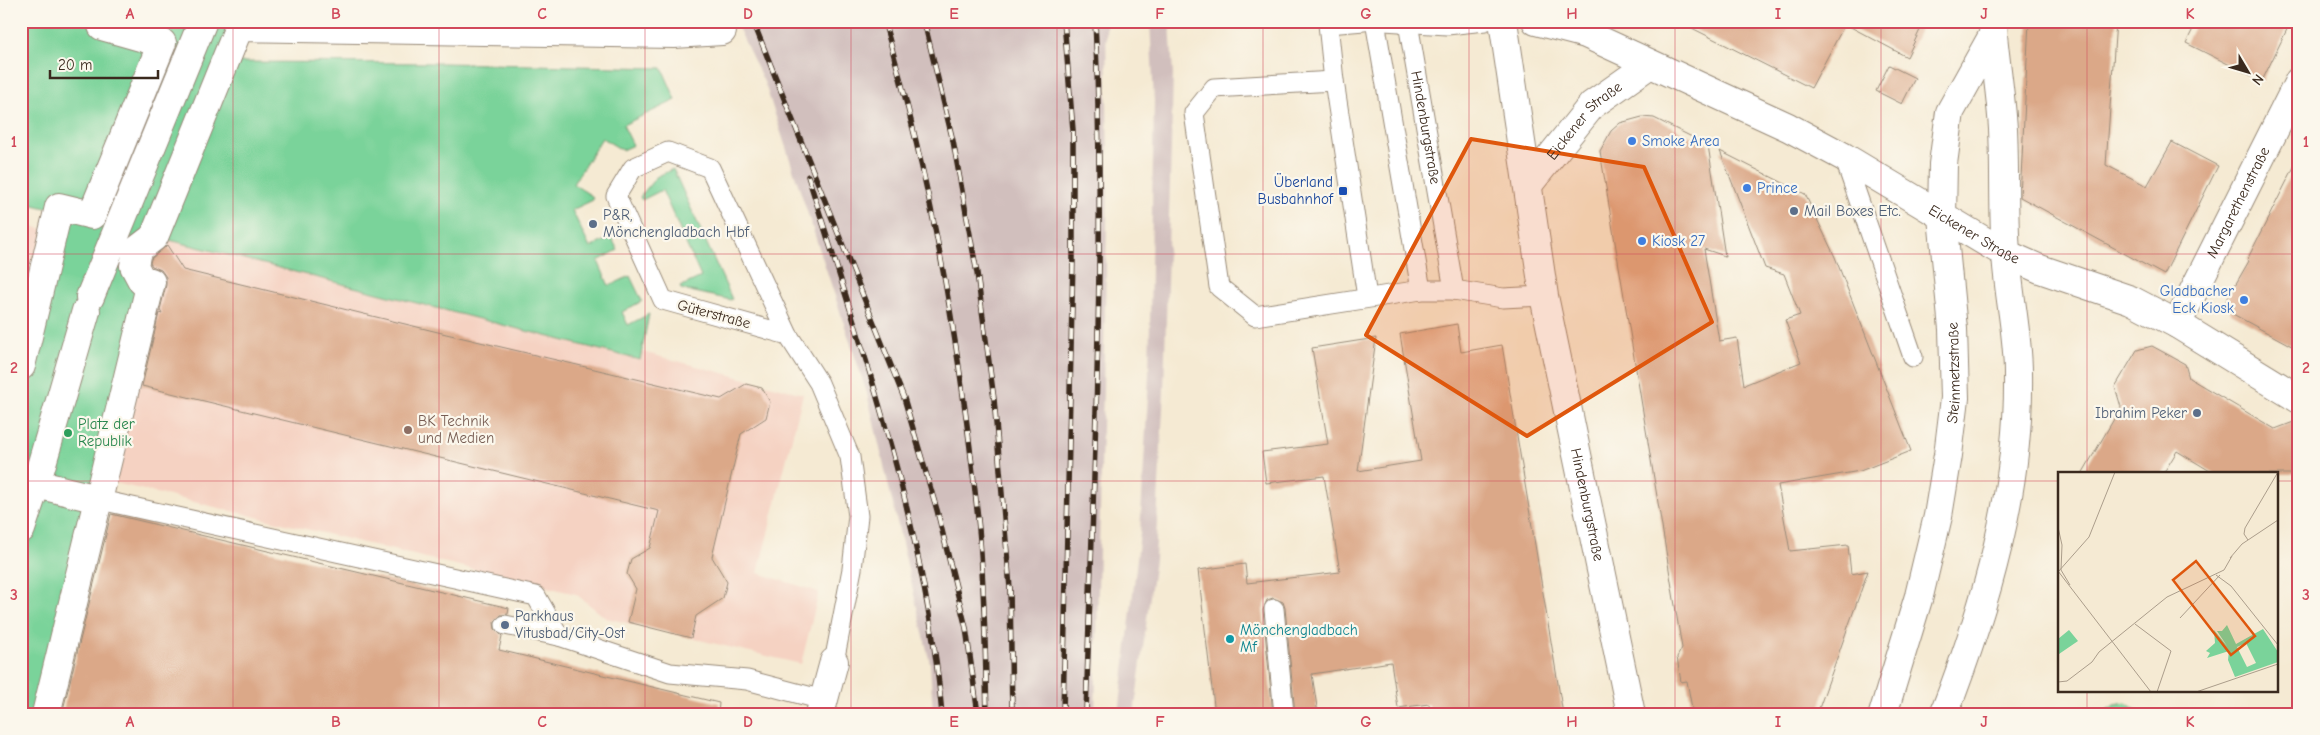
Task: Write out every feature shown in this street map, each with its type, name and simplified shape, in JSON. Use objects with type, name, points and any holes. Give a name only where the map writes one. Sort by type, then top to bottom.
[{"type":"street","points":[[21,366],[59,207],[92,215],[162,43],[102,26],[104,21]]},
{"type":"street","points":[[21,529],[36,484],[88,304],[203,21]]},
{"type":"street","points":[[46,714],[102,500],[151,282],[142,280],[134,266],[137,250],[154,237],[239,27],[674,34],[722,31],[722,21]]},
{"type":"street","name":"Hindenburgstraße","points":[[1503,21],[1544,296],[1631,714]]},
{"type":"street","name":"Eickener Straße","points":[[1509,21],[1650,64]]},
{"type":"street","name":"Eickener Straße","points":[[1536,21],[1586,34],[1788,127],[1844,157],[2006,254],[2040,269],[2131,300],[2177,324],[2299,399]]},
{"type":"street","name":"Steinmetzstraße","points":[[1883,714],[1919,596],[1938,516],[1955,398],[1953,329],[1942,217],[1943,164],[1950,112],[1993,28]]},
{"type":"street","name":"Steinmetzstraße","points":[[1944,714],[1977,619],[1992,565],[2009,494],[2015,445],[2018,372],[2006,254],[2003,127],[1993,28]]},
{"type":"street","name":"Eickener Straße","points":[[1528,185],[1592,105],[1650,64]]},
{"type":"street","name":"Margarethenstraße","points":[[2177,324],[2299,81]]},
{"type":"street","points":[[57,219],[118,230]]},
{"type":"street","points":[[36,484],[102,500]]},
{"type":"street","name":"Güterstraße","points":[[822,707],[834,662]]},
{"type":"lane","points":[[1364,21],[1328,24],[1334,81],[1367,297]]},
{"type":"lane","points":[[1375,21],[1420,290]]},
{"type":"lane","points":[[1384,21],[1447,25],[1486,21]]},
{"type":"lane","name":"Hindenburgstraße","points":[[1408,24],[1454,290]]},
{"type":"lane","points":[[1334,81],[1214,88],[1194,113],[1219,287],[1255,316],[1420,290],[1454,290],[1503,298],[1544,296]]},
{"type":"lane","name":"Güterstraße","points":[[788,335],[663,300],[616,196],[634,168],[668,152],[710,168],[788,335],[819,383],[850,456],[858,516],[852,568],[834,662]]},
{"type":"lane","points":[[1844,157],[1913,357]]},
{"type":"lane","points":[[102,500],[536,596],[559,636]]},
{"type":"lane","points":[[1274,609],[1284,714]]},
{"type":"lane","points":[[505,625],[559,636],[670,673],[747,680],[822,707]]},
{"type":"highlighted area","points":[[1471,139],[1644,167],[1712,322],[1527,436],[1366,335]]},
{"type":"shaded area","points":[[735,21],[1106,21],[1108,184],[1095,714],[933,714],[930,663],[867,393],[765,84]]},
{"type":"shaded area","points":[[1150,21],[1170,21],[1173,75],[1164,390],[1155,559],[1134,714],[1119,714],[1140,533],[1149,376],[1154,101]]},
{"type":"shaded area","name":"BK Technik und Medien","points":[[21,224],[134,251],[158,225],[803,394],[758,573],[819,592],[801,664],[606,618],[576,594],[82,475],[21,465]]},
{"type":"green space","points":[[21,21],[721,21],[239,27],[230,62],[445,63],[662,68],[676,100],[623,125],[633,145],[622,150],[602,138],[573,184],[592,196],[593,200],[572,210],[590,248],[611,237],[618,250],[598,261],[609,286],[630,276],[642,301],[622,312],[628,325],[649,314],[640,360],[154,236],[142,280],[46,714],[21,714],[21,366],[58,211],[21,202]]},
{"type":"green space","points":[[673,169],[731,300],[681,289],[680,287],[701,277],[662,190],[642,200],[640,197],[656,177]]},
{"type":"green space","points":[[2126,703],[2142,714],[2101,714],[2114,705]]},
{"type":"building","points":[[1678,21],[1903,21],[1920,30],[1907,57],[1845,24],[1811,88]]},
{"type":"building","points":[[2029,21],[2116,21],[2106,165],[2147,186],[2172,142],[2218,166],[2164,275],[2020,197]]},
{"type":"building","points":[[2197,21],[2291,21],[2262,81],[2186,43]]},
{"type":"building","points":[[1889,65],[1915,78],[1902,104],[1876,91]]},
{"type":"building","points":[[1642,117],[1654,118],[1708,145],[1725,256],[1704,249],[1719,341],[1737,338],[1744,385],[1801,362],[1785,320],[1800,315],[1784,274],[1765,268],[1720,151],[1805,194],[1835,257],[1911,451],[1860,471],[1778,485],[1790,551],[1848,545],[1851,574],[1868,571],[1817,714],[1693,714],[1687,681],[1681,682],[1677,657],[1682,648],[1600,151],[1611,131],[1620,123]]},
{"type":"building","points":[[2299,157],[2299,350],[2231,313],[2226,301],[2249,261],[2247,260]]},
{"type":"building","points":[[167,245],[183,270],[442,333],[721,399],[746,384],[762,388],[770,402],[766,418],[741,434],[712,557],[727,582],[723,598],[696,616],[691,638],[628,622],[636,589],[627,574],[631,559],[650,548],[659,511],[142,386],[159,313],[162,314],[160,310],[166,285],[166,277],[161,270],[150,263],[151,259]]},
{"type":"building","points":[[1457,324],[1461,352],[1502,345],[1563,714],[1430,714],[1429,704],[1398,708],[1391,662],[1312,674],[1318,714],[1295,714],[1285,608],[1283,602],[1273,598],[1267,600],[1263,610],[1273,714],[1215,714],[1198,570],[1245,564],[1247,583],[1340,572],[1324,476],[1266,483],[1262,452],[1328,444],[1312,348],[1376,338],[1358,471],[1421,461],[1400,334]]},
{"type":"building","points":[[2152,346],[2185,364],[2189,378],[2275,429],[2299,420],[2299,474],[2278,474],[2278,472],[2212,472],[2177,451],[2164,472],[2083,472],[2121,407],[2115,387],[2137,350]]},
{"type":"building","points":[[111,514],[509,608],[508,614],[501,615],[494,622],[495,629],[502,636],[499,650],[719,703],[718,714],[62,714]]},
{"type":"railway","points":[[753,21],[904,398],[937,510],[966,628],[978,714]]},
{"type":"railway","points":[[884,21],[917,146],[931,209],[944,273],[964,401],[981,552],[987,714]]},
{"type":"railway","points":[[924,21],[953,141],[977,273],[994,399],[1010,588],[1012,714]]},
{"type":"railway","points":[[1063,714],[1073,258],[1073,130],[1064,21]]},
{"type":"railway","points":[[1086,714],[1099,281],[1098,108],[1095,21]]},
{"type":"railway","points":[[808,176],[890,442],[907,509],[934,645],[942,714]]},
{"type":"place","name":"Smoke Area","points":[[1632,141]]},
{"type":"place","name":"Prince","points":[[1747,188]]},
{"type":"place","name":"Überland Busbahnhof","points":[[1343,191]]},
{"type":"place","name":"Mail Boxes Etc.","points":[[1794,211]]},
{"type":"place","name":"P&R, Mönchengladbach Hbf","points":[[593,224]]},
{"type":"place","name":"Kiosk 27","points":[[1642,241]]},
{"type":"place","name":"Gladbacher Eck Kiosk","points":[[2244,300]]},
{"type":"place","name":"Ibrahim Peker","points":[[2197,413]]},
{"type":"place","name":"BK Technik und Medien","points":[[408,430]]},
{"type":"place","name":"Platz der Republik","points":[[68,433]]},
{"type":"place","name":"Parkhaus Vitusbad/City-Ost","points":[[505,625]]},
{"type":"place","name":"Mönchengladbach Mf","points":[[1230,639]]}]
